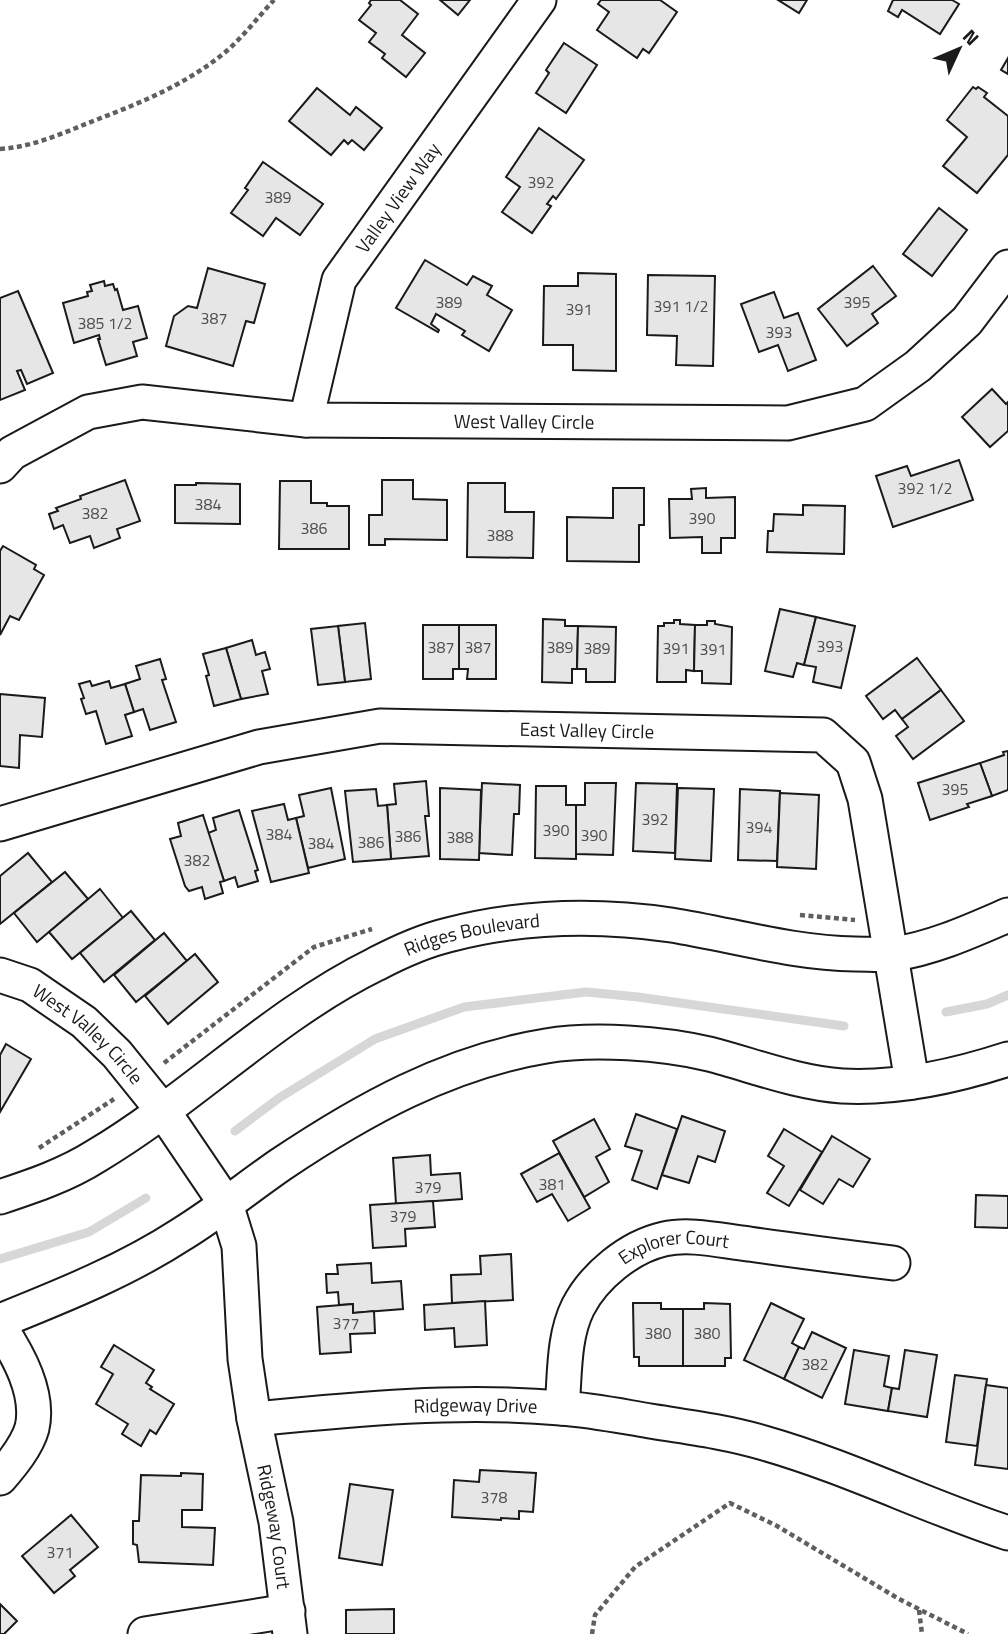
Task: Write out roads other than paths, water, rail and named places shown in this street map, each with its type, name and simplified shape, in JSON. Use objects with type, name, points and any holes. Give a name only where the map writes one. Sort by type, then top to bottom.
[{"type":"street","name":"Valley View Way","points":[[306,420],[339,280],[539,0]]},
{"type":"street","name":"West Valley Circle","points":[[0,466],[12,453],[88,412],[142,402],[306,420],[788,423],[865,404],[918,366],[967,321],[1008,267]]},
{"type":"street","name":"East Valley Circle","points":[[0,824],[259,747],[380,726],[823,735],[853,762],[865,799],[912,1082]]},
{"type":"street","name":"Ridges Boulevard","points":[[0,1197],[48,1180],[95,1157],[163,1111],[305,1005],[356,974],[405,950],[444,936],[487,925],[539,919],[599,918],[671,925],[820,953],[891,954],[924,948],[1008,915]]},
{"type":"street","name":"West Valley Circle","points":[[0,975],[30,985],[84,1022],[117,1054],[163,1111]]},
{"type":"street","points":[[0,1321],[68,1294],[129,1265],[180,1235],[288,1160],[384,1100],[437,1077],[500,1055],[550,1045],[647,1045],[706,1054],[841,1086],[912,1082],[975,1070],[1008,1059]]},
{"type":"street","points":[[163,1111],[226,1205],[239,1246],[246,1359],[254,1419]]},
{"type":"street","name":"Explorer Court","points":[[562,1408],[569,1331],[578,1308],[590,1289],[610,1268],[633,1251],[665,1239],[699,1238],[893,1263]]},
{"type":"street","points":[[0,1327],[18,1355],[32,1398],[32,1428],[17,1457],[0,1478]]},
{"type":"street","name":"Ridgeway Drive","points":[[254,1419],[397,1406],[490,1404],[562,1408],[701,1429],[808,1456],[962,1518],[1008,1533]]},
{"type":"street","name":"Ridgeway Court","points":[[254,1419],[276,1522],[289,1622]]},
{"type":"street","points":[[145,1634],[289,1622]]},
{"type":"waterway","points":[[235,1131],[279,1098],[375,1039],[464,1007],[586,992],[844,1026]]},
{"type":"waterway","points":[[946,1012],[987,1004],[1008,995]]},
{"type":"waterway","points":[[0,1259],[89,1232],[146,1198]]}]
